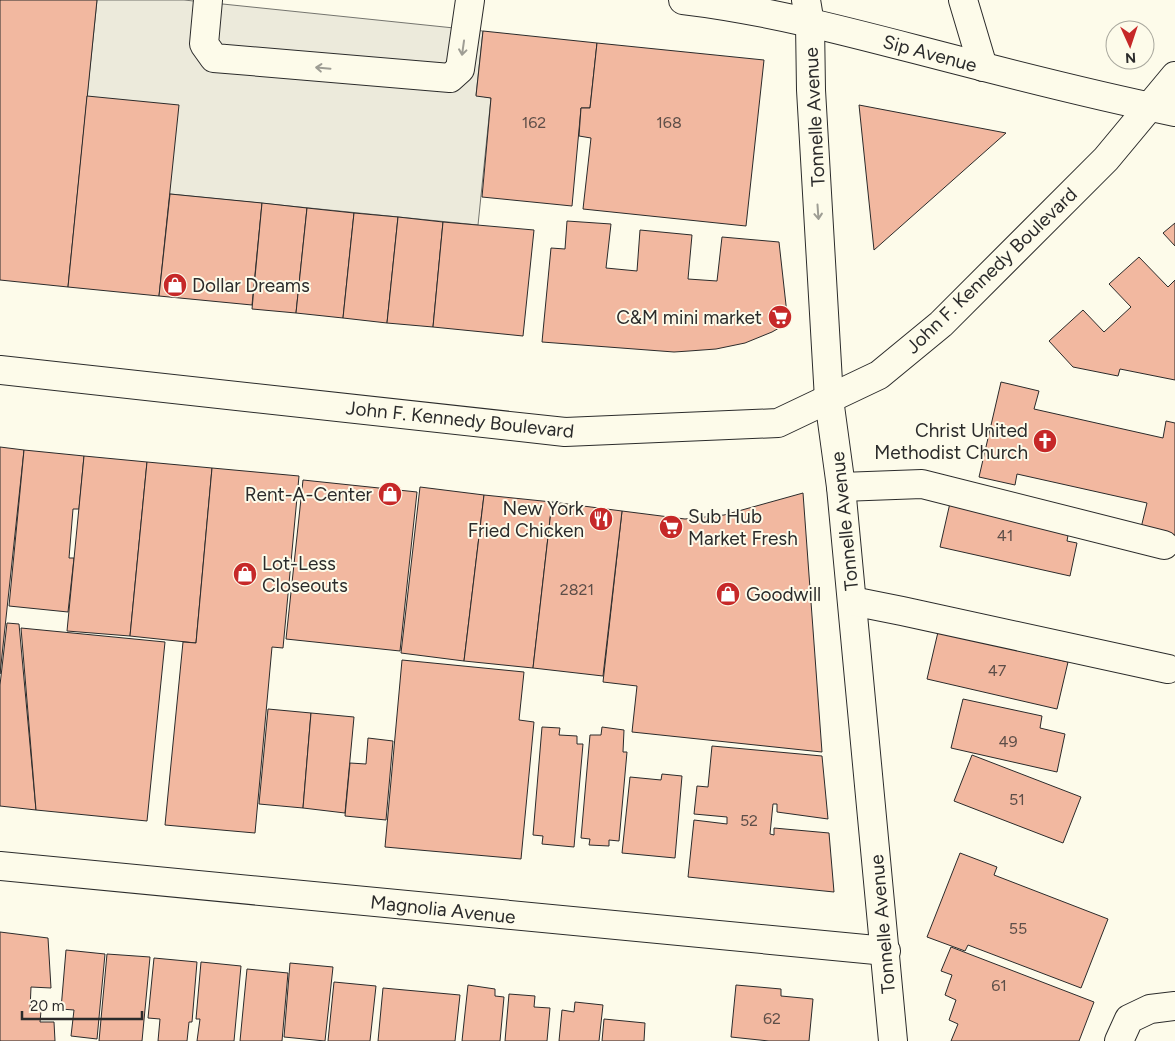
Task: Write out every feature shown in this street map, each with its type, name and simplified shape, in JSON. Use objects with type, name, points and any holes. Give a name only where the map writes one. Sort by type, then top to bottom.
[{"type":"street","points":[[208,0],[204,44],[214,58],[450,78],[460,69],[470,0]]},
{"type":"street","name":"Sip Avenue","points":[[683,0],[808,12],[852,33],[1071,90],[1163,110]]},
{"type":"street","points":[[963,0],[983,67]]},
{"type":"street","name":"Tonnelle Avenue","points":[[808,12],[829,399],[841,487],[893,1041]]},
{"type":"street","name":"John F. Kennedy Boulevard","points":[[0,370],[565,432],[778,423],[879,376],[941,324],[1106,158],[1163,110],[1175,76]]},
{"type":"street","points":[[841,487],[922,484],[1164,545]]},
{"type":"street","points":[[852,601],[902,610],[1168,669]]},
{"type":"street","name":"Magnolia Avenue","points":[[0,866],[886,952]]},
{"type":"street","points":[[1119,1041],[1129,1019],[1150,1009],[1175,1006]]},
{"type":"shaded area","points":[[97,0],[184,0],[483,31],[476,95],[491,98],[478,225],[170,194],[87,96]]},
{"type":"building","points":[[0,0],[97,0],[68,287],[0,280]]},
{"type":"building","points":[[483,31],[597,43],[590,108],[581,108],[572,206],[482,197],[491,98],[476,96]]},
{"type":"building","points":[[597,43],[764,60],[746,226],[583,209],[591,138],[579,136],[581,108],[590,108]]},
{"type":"building","points":[[87,96],[179,105],[159,296],[68,287]]},
{"type":"building","points":[[859,105],[1006,133],[874,250]]},
{"type":"building","points":[[170,194],[262,203],[252,305],[159,296]]},
{"type":"building","points":[[262,203],[307,208],[296,313],[252,309]]},
{"type":"building","points":[[307,208],[354,213],[343,318],[296,313]]},
{"type":"building","points":[[354,213],[398,217],[387,323],[343,318]]},
{"type":"building","points":[[398,217],[443,222],[433,327],[387,323]]},
{"type":"building","points":[[567,221],[611,224],[606,268],[637,271],[640,230],[692,235],[688,279],[717,281],[722,237],[779,242],[788,323],[745,343],[716,349],[674,352],[542,342],[551,248],[565,249]]},
{"type":"building","points":[[443,222],[534,230],[523,336],[433,327]]},
{"type":"building","points":[[1175,223],[1175,246],[1163,233]]},
{"type":"building","points":[[1139,257],[1168,287],[1175,280],[1175,380],[1120,369],[1118,376],[1073,367],[1049,341],[1083,310],[1104,332],[1131,307],[1109,284]]},
{"type":"building","points":[[1001,382],[1039,391],[1034,409],[1163,438],[1166,421],[1175,423],[1175,540],[1140,532],[1147,503],[1017,474],[1015,485],[979,477]]},
{"type":"building","points":[[0,447],[24,450],[0,674]]},
{"type":"building","points":[[24,450],[84,456],[79,509],[73,509],[69,558],[74,558],[68,612],[9,606]]},
{"type":"building","points":[[84,456],[147,462],[130,636],[67,631]]},
{"type":"building","points":[[147,462],[212,468],[196,643],[130,636]]},
{"type":"building","points":[[212,468],[299,476],[283,648],[272,647],[255,833],[165,825],[183,642],[196,643]]},
{"type":"building","points":[[303,480],[417,492],[400,651],[286,639]]},
{"type":"building","points":[[420,487],[484,495],[464,661],[401,653]]},
{"type":"building","points":[[803,493],[822,752],[632,732],[637,686],[603,682],[622,511],[685,519],[724,515]]},
{"type":"building","points":[[484,495],[552,502],[533,668],[464,661]]},
{"type":"building","points":[[552,502],[622,511],[603,676],[533,668]]},
{"type":"building","points":[[950,503],[1069,530],[1067,541],[1077,543],[1070,576],[940,547]]},
{"type":"building","points":[[7,623],[19,624],[36,810],[0,806],[0,685]]},
{"type":"building","points":[[21,628],[165,642],[147,821],[36,810]]},
{"type":"building","points":[[938,632],[1068,662],[1057,709],[927,679]]},
{"type":"building","points":[[402,660],[524,672],[519,720],[534,722],[521,859],[385,847]]},
{"type":"building","points":[[963,699],[1042,716],[1040,728],[1065,734],[1057,772],[951,748]]},
{"type":"building","points":[[268,709],[311,713],[303,808],[259,804]]},
{"type":"building","points":[[311,713],[354,717],[345,813],[303,808]]},
{"type":"building","points":[[542,727],[560,728],[559,735],[577,736],[577,744],[583,744],[574,847],[542,844],[543,836],[533,835]]},
{"type":"building","points":[[602,727],[624,730],[623,752],[627,752],[619,841],[609,840],[609,846],[589,845],[590,839],[581,838],[590,735],[601,735]]},
{"type":"building","points":[[368,738],[393,741],[386,820],[345,816],[350,763],[366,764]]},
{"type":"building","points":[[712,746],[822,756],[828,819],[777,812],[777,804],[773,804],[770,834],[774,835],[774,828],[829,833],[834,892],[688,877],[694,820],[727,824],[727,817],[694,814],[697,786],[708,787]]},
{"type":"building","points":[[972,755],[1081,797],[1063,843],[954,801]]},
{"type":"building","points":[[662,774],[682,776],[675,858],[622,853],[630,777],[661,780]]},
{"type":"building","points":[[960,853],[997,867],[994,875],[1108,919],[1081,988],[968,945],[965,951],[927,937]]},
{"type":"building","points":[[0,932],[48,938],[51,988],[31,987],[30,1010],[41,1011],[40,1022],[54,1022],[55,1041],[0,1041]]},
{"type":"building","points":[[951,947],[1094,1002],[1079,1041],[951,1041],[958,1024],[949,1020],[956,1000],[945,995],[952,975],[941,971]]},
{"type":"building","points":[[66,950],[105,954],[97,1039],[71,1036],[74,1010],[61,1009]]},
{"type":"building","points":[[107,954],[150,957],[142,1041],[99,1041]]},
{"type":"building","points":[[154,958],[197,962],[192,1022],[189,1022],[187,1041],[158,1041],[160,1019],[148,1018]]},
{"type":"building","points":[[201,962],[241,966],[234,1041],[197,1041],[200,1019],[196,1019]]},
{"type":"building","points":[[290,963],[333,967],[325,1041],[284,1037]]},
{"type":"building","points":[[247,969],[288,973],[282,1041],[240,1041]]},
{"type":"building","points":[[334,982],[376,986],[370,1041],[328,1041]]},
{"type":"building","points":[[468,985],[495,989],[495,996],[504,997],[500,1041],[462,1041]]},
{"type":"building","points":[[736,985],[781,989],[781,996],[813,999],[809,1041],[769,1041],[731,1037]]},
{"type":"building","points":[[383,988],[460,995],[455,1041],[378,1041]]},
{"type":"building","points":[[509,994],[535,996],[534,1007],[550,1008],[547,1041],[505,1041]]},
{"type":"building","points":[[575,1002],[603,1005],[599,1041],[559,1041],[562,1010],[574,1012]]},
{"type":"building","points":[[604,1019],[645,1023],[644,1041],[602,1041]]},
{"type":"place","name":"Dollar Dreams","points":[[175,285]]},
{"type":"place","name":"C&M mini market","points":[[780,317]]},
{"type":"place","name":"Christ United Methodist Church","points":[[1045,441]]},
{"type":"place","name":"Rent-A-Center","points":[[390,494]]},
{"type":"place","name":"New York Fried Chicken","points":[[601,519]]},
{"type":"place","name":"Sub Hub Market Fresh","points":[[671,527]]},
{"type":"place","name":"Lot-Less Closeouts","points":[[245,574]]},
{"type":"place","name":"Goodwill","points":[[728,594]]}]
